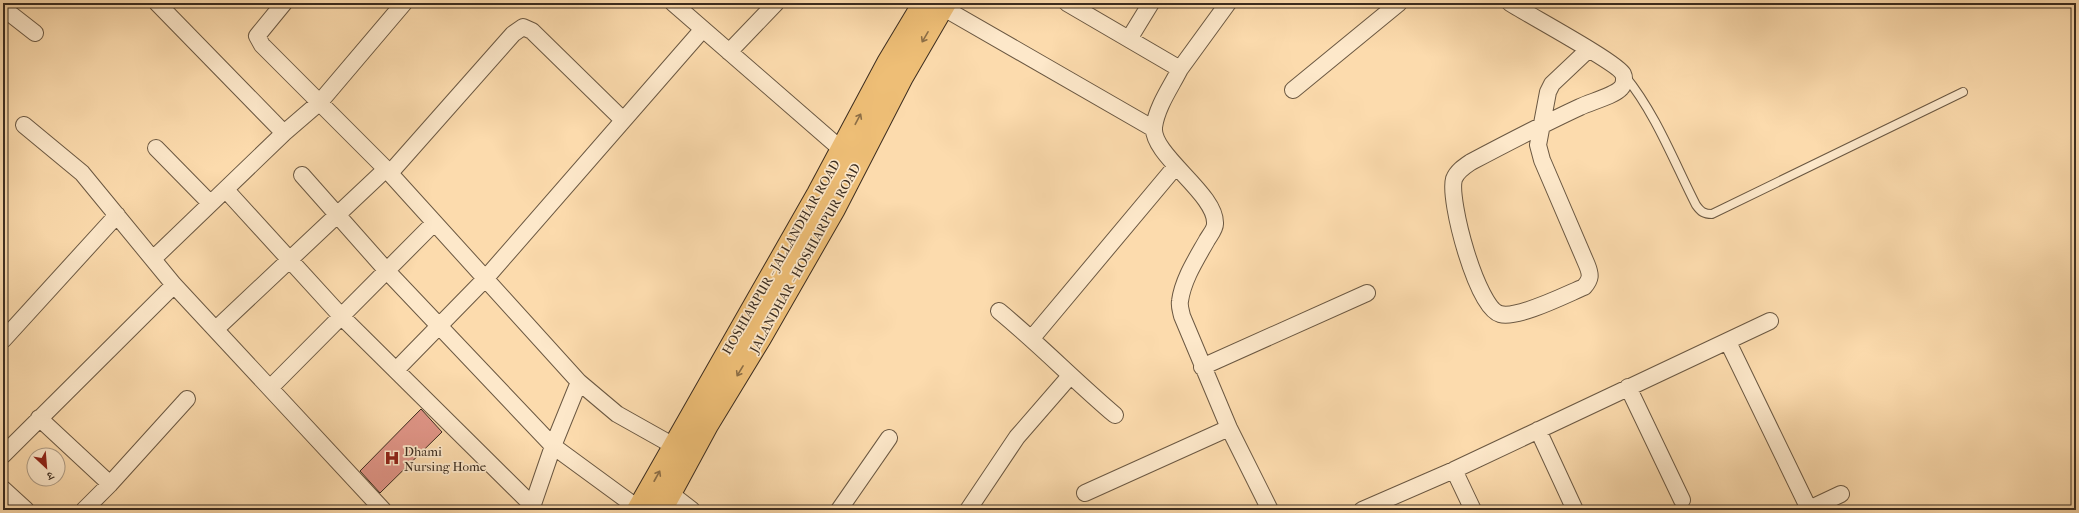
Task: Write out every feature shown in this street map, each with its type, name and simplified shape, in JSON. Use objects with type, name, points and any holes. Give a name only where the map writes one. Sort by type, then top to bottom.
[{"type":"highway","name":"HOSHIARPUR - JALLANDHAR ROAD","points":[[638,510],[842,150],[888,63],[936,4]]},
{"type":"highway","name":"JALANDHAR - HOSHIARPUR ROAD","points":[[666,501],[707,425],[834,209],[902,77],[936,4]]},
{"type":"street","points":[[157,3],[284,133]]},
{"type":"street","points":[[284,3],[257,36],[262,45],[388,171],[579,382],[617,414],[674,446]]},
{"type":"street","points":[[154,258],[284,133],[320,102],[404,3]]},
{"type":"street","points":[[673,3],[842,150]]},
{"type":"street","points":[[729,52],[776,3]]},
{"type":"street","points":[[1067,3],[1180,69]]},
{"type":"street","points":[[1129,39],[1151,3]]},
{"type":"street","points":[[1228,3],[1180,69],[1157,113],[1154,129],[1159,143],[1176,166],[1206,200],[1214,215],[1216,225],[1190,271],[1180,302],[1182,316],[1202,367],[1229,428],[1270,510]]},
{"type":"street","points":[[1293,90],[1399,3]]},
{"type":"street","points":[[1510,3],[1588,50],[1619,69],[1623,74],[1625,81],[1622,88],[1615,92],[1542,126],[1471,162],[1461,168],[1454,178],[1454,203],[1471,267],[1483,295],[1491,308],[1499,314],[1520,313],[1584,287],[1590,281],[1591,274],[1542,160],[1538,145],[1542,126],[1545,102],[1552,84],[1588,50]]},
{"type":"street","points":[[936,4],[1154,129]]},
{"type":"street","points":[[3,8],[35,33]]},
{"type":"street","points":[[216,329],[338,215],[388,171],[513,34],[523,27],[532,31],[623,120]]},
{"type":"street","points":[[396,370],[485,279],[702,29]]},
{"type":"street","points":[[24,125],[82,173],[174,284],[271,386],[383,510]]},
{"type":"street","points":[[156,148],[210,203]]},
{"type":"street","points":[[1032,338],[1176,166]]},
{"type":"street","points":[[302,175],[388,271],[553,446],[638,510]]},
{"type":"street","points":[[226,190],[341,316],[532,508],[553,446],[579,382]]},
{"type":"street","points":[[3,340],[117,215]]},
{"type":"street","points":[[271,386],[388,271],[434,223]]},
{"type":"street","points":[[4,452],[174,284]]},
{"type":"street","points":[[1202,367],[1367,293]]},
{"type":"street","points":[[999,311],[1032,338],[1070,376],[1115,415]]},
{"type":"street","points":[[1365,509],[1454,470],[1770,321]]},
{"type":"street","points":[[1728,342],[1808,510],[1841,494]]},
{"type":"street","points":[[968,510],[1017,437],[1070,376]]},
{"type":"street","points":[[1628,387],[1682,500]]},
{"type":"street","points":[[84,510],[110,484],[187,399]]},
{"type":"street","points":[[40,418],[110,484]]},
{"type":"street","points":[[1085,493],[1229,428]]},
{"type":"street","points":[[1538,430],[1575,510]]},
{"type":"street","points":[[839,510],[889,438]]},
{"type":"street","points":[[1454,470],[1473,510]]},
{"type":"street","points":[[3,489],[26,510]]},
{"type":"street","points":[[666,501],[692,510]]},
{"type":"lane","points":[[1623,74],[1641,98],[1696,205],[1700,211],[1706,214],[1712,214],[1963,92]]},
{"type":"building","points":[[421,409],[442,432],[380,493],[360,471]]},
{"type":"place","name":"Dhami Nursing Home","points":[[392,458]]}]
